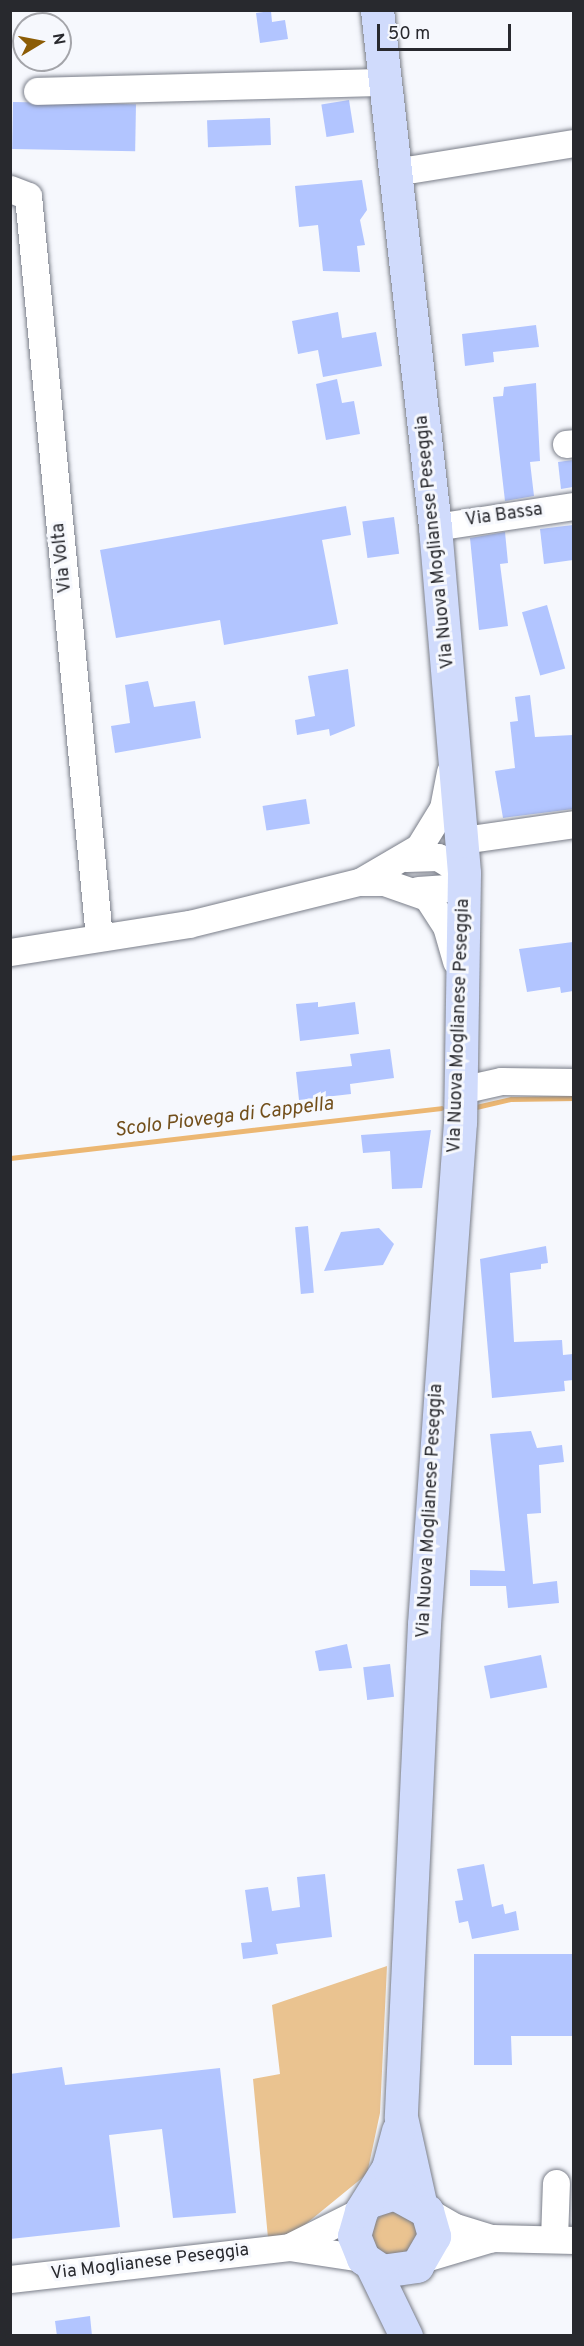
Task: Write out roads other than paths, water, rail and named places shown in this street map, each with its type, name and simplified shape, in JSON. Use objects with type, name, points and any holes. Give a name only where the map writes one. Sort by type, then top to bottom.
[{"type":"main road","name":"Via Nuova Moglianese Peseggia","points":[[377,10],[435,526],[456,744],[464,873],[461,1090],[424,1624],[401,2117],[388,2168],[365,2206],[354,2236],[406,2336]]},
{"type":"main road","name":"Via Nuova Moglianese Peseggia","points":[[401,2117],[424,2207],[434,2236],[421,2262],[406,2336]]},
{"type":"main road","points":[[365,2206],[394,2193],[424,2207]]},
{"type":"main road","points":[[367,2262],[394,2273],[421,2262]]},
{"type":"street","points":[[38,91],[385,82]]},
{"type":"street","points":[[395,172],[573,143]]},
{"type":"street","name":"Via Volta","points":[[10,189],[28,196],[99,938]]},
{"type":"street","name":"Via Bassa","points":[[435,526],[573,506]]},
{"type":"street","points":[[406,858],[443,808],[456,744]]},
{"type":"street","points":[[463,840],[573,824]]},
{"type":"street","points":[[10,952],[189,924],[359,882],[406,858],[438,857],[464,873],[447,888],[418,890],[359,882]]},
{"type":"street","points":[[418,890],[446,926],[464,997]]},
{"type":"street","points":[[461,1090],[501,1081],[573,1082]]},
{"type":"street","points":[[424,2207],[455,2228],[492,2238],[564,2239],[556,2183]]},
{"type":"street","name":"Via Moglianese Peseggia","points":[[289,2247],[365,2206]]},
{"type":"street","points":[[421,2262],[492,2238]]},
{"type":"street","name":"Via Moglianese Peseggia","points":[[10,2279],[289,2247],[367,2262]]},
{"type":"waterway","name":"Scolo Piovega di Cappella","points":[[476,1107],[511,1099],[574,1098]]},
{"type":"waterway","name":"Scolo Piovega di Cappella","points":[[10,1158],[441,1108]]}]
